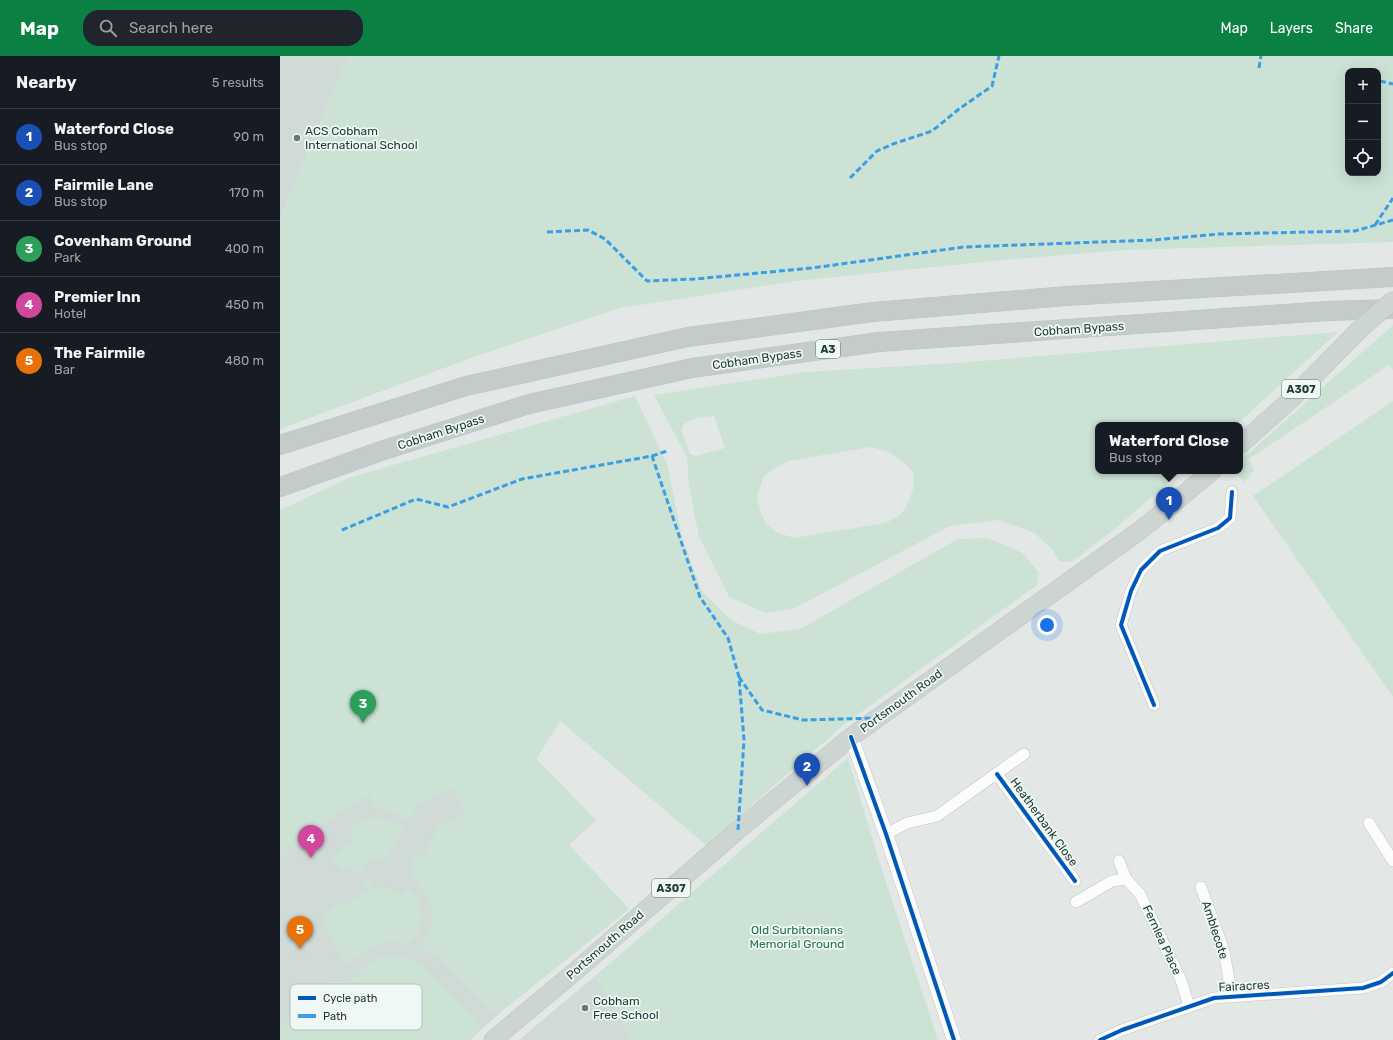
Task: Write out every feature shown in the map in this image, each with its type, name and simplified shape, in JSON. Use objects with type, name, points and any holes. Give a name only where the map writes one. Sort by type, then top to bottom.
[{"type":"highway","points":[[280,445],[466,386],[688,337],[880,312],[1067,296],[1393,278]]},
{"type":"highway","name":"Cobham Bypass","points":[[280,487],[381,451],[529,404],[692,368],[879,342],[1327,311],[1393,308]]},
{"type":"main road","name":"A307","points":[[1243,443],[1290,400],[1358,330],[1393,300]]},
{"type":"main road","name":"Portsmouth Road","points":[[493,1040],[584,964],[738,830],[851,737],[1142,529],[1208,474]]},
{"type":"street","points":[[1154,705],[1121,625],[1130,592],[1141,570],[1160,551],[1218,528],[1230,518],[1232,492]]},
{"type":"street","points":[[851,737],[886,834],[954,1040]]},
{"type":"street","points":[[886,834],[907,823],[937,816],[1024,754]]},
{"type":"street","name":"Heatherbank Close","points":[[997,774],[1075,881]]},
{"type":"street","points":[[1369,823],[1393,861]]},
{"type":"street","name":"Fernlea Place","points":[[1119,861],[1126,879],[1140,894],[1181,980],[1189,1006]]},
{"type":"street","points":[[1076,902],[1112,881],[1126,879]]},
{"type":"street","name":"Amblecote","points":[[1201,887],[1224,951],[1232,997]]},
{"type":"street","name":"Fairacres","points":[[1100,1040],[1122,1030],[1214,998],[1363,988],[1381,982],[1393,973]]},
{"type":"shaded area","name":"ACS Cobham International School","points":[[280,56],[348,56],[280,220]]},
{"type":"shaded area","points":[[560,721],[536,759],[596,820],[569,845],[629,909],[503,1010],[470,1040],[280,1040],[280,858],[325,822],[371,793]]},
{"type":"shaded area","name":"Cobham Free School","points":[[595,976],[633,1040],[519,1040]]},
{"type":"green space","points":[[348,56],[1393,56],[1393,242],[1125,250],[1003,260],[796,281],[620,308],[471,358],[280,429],[280,221]]},
{"type":"green space","points":[[1393,325],[1393,370],[1389,365],[1249,459],[1254,470],[1244,482],[1238,474],[1243,474],[1243,458]]},
{"type":"green space","points":[[1338,332],[1239,422],[1095,422],[1095,474],[1179,474],[1116,528],[1072,562],[1059,561],[1052,549],[1033,532],[998,520],[950,526],[795,608],[766,613],[729,597],[699,537],[689,486],[687,457],[654,395],[806,372],[955,363]],"holes":[[[714,416],[725,448],[696,456],[690,454],[681,429],[691,420]],[[870,447],[887,451],[905,463],[914,474],[913,490],[905,509],[900,515],[886,523],[794,538],[776,532],[765,522],[760,510],[757,496],[764,476],[774,469],[788,461]]]},
{"type":"green space","points":[[635,396],[667,464],[682,537],[702,591],[731,620],[760,634],[800,629],[958,539],[988,538],[1022,553],[1039,572],[1037,585],[846,723],[706,845],[560,721],[536,759],[596,820],[569,845],[629,909],[503,1010],[489,1010],[437,957],[423,948],[431,923],[431,909],[426,895],[412,875],[411,866],[415,853],[423,857],[440,824],[465,813],[453,788],[425,801],[417,807],[409,821],[387,810],[373,808],[371,794],[325,822],[280,858],[280,510],[351,477]]},
{"type":"green space","points":[[1393,401],[1393,697],[1253,496]]},
{"type":"green space","name":"Old Surbitonians Memorial Ground","points":[[848,758],[880,864],[938,1040],[633,1040],[595,976]]},
{"type":"green space","points":[[375,817],[385,819],[404,828],[390,851],[388,859],[363,862],[364,870],[356,873],[351,867],[341,871],[331,858],[352,841],[352,825],[364,818]]},
{"type":"green space","points":[[373,879],[372,888],[388,888],[403,895],[407,888],[414,894],[420,902],[421,907],[422,914],[420,928],[414,939],[409,942],[403,944],[388,942],[381,944],[366,951],[347,965],[335,951],[339,947],[325,930],[321,916],[339,901],[344,907],[368,888],[363,882]]},
{"type":"green space","points":[[395,955],[412,959],[421,965],[479,1021],[480,1026],[474,1036],[470,1040],[280,1040],[280,1025],[290,1018],[290,1030],[422,1030],[422,984],[329,984],[327,981],[340,982],[348,980],[360,973],[368,965],[384,957]]},
{"type":"marked path","points":[[850,178],[877,151],[932,131],[959,109],[992,86],[999,56]]},
{"type":"marked path","points":[[1259,68],[1261,56]]},
{"type":"marked path","points":[[1381,81],[1393,84]]},
{"type":"marked path","points":[[1375,225],[1393,198]]},
{"type":"marked path","points":[[547,232],[588,230],[605,239],[647,281],[695,279],[812,268],[964,247],[1154,240],[1219,234],[1355,231],[1393,220]]},
{"type":"marked path","points":[[652,456],[667,451]]},
{"type":"marked path","points":[[342,530],[416,499],[448,507],[522,479],[652,456],[700,597],[728,638],[739,677],[744,740],[738,830]]},
{"type":"marked path","points":[[739,677],[762,710],[803,720],[877,718]]},
{"type":"cycle path","points":[[1154,705],[1121,625],[1131,591],[1141,570],[1160,551],[1218,528],[1230,518],[1232,492]]},
{"type":"cycle path","points":[[851,737],[886,834],[954,1040]]},
{"type":"cycle path","points":[[997,774],[1075,881]]},
{"type":"cycle path","points":[[1100,1040],[1122,1030],[1214,998],[1363,988],[1381,982],[1393,973]]},
{"type":"place","name":"ACS Cobham International School","points":[[297,138]]},
{"type":"place","name":"Waterford Close","points":[[1169,520]]},
{"type":"place","name":"Covenham Ground","points":[[363,723]]},
{"type":"place","name":"Fairmile Lane","points":[[807,786]]},
{"type":"place","name":"Premier Inn","points":[[311,858]]},
{"type":"place","name":"The Fairmile","points":[[300,949]]},
{"type":"place","name":"Cobham Free School","points":[[585,1008]]}]
